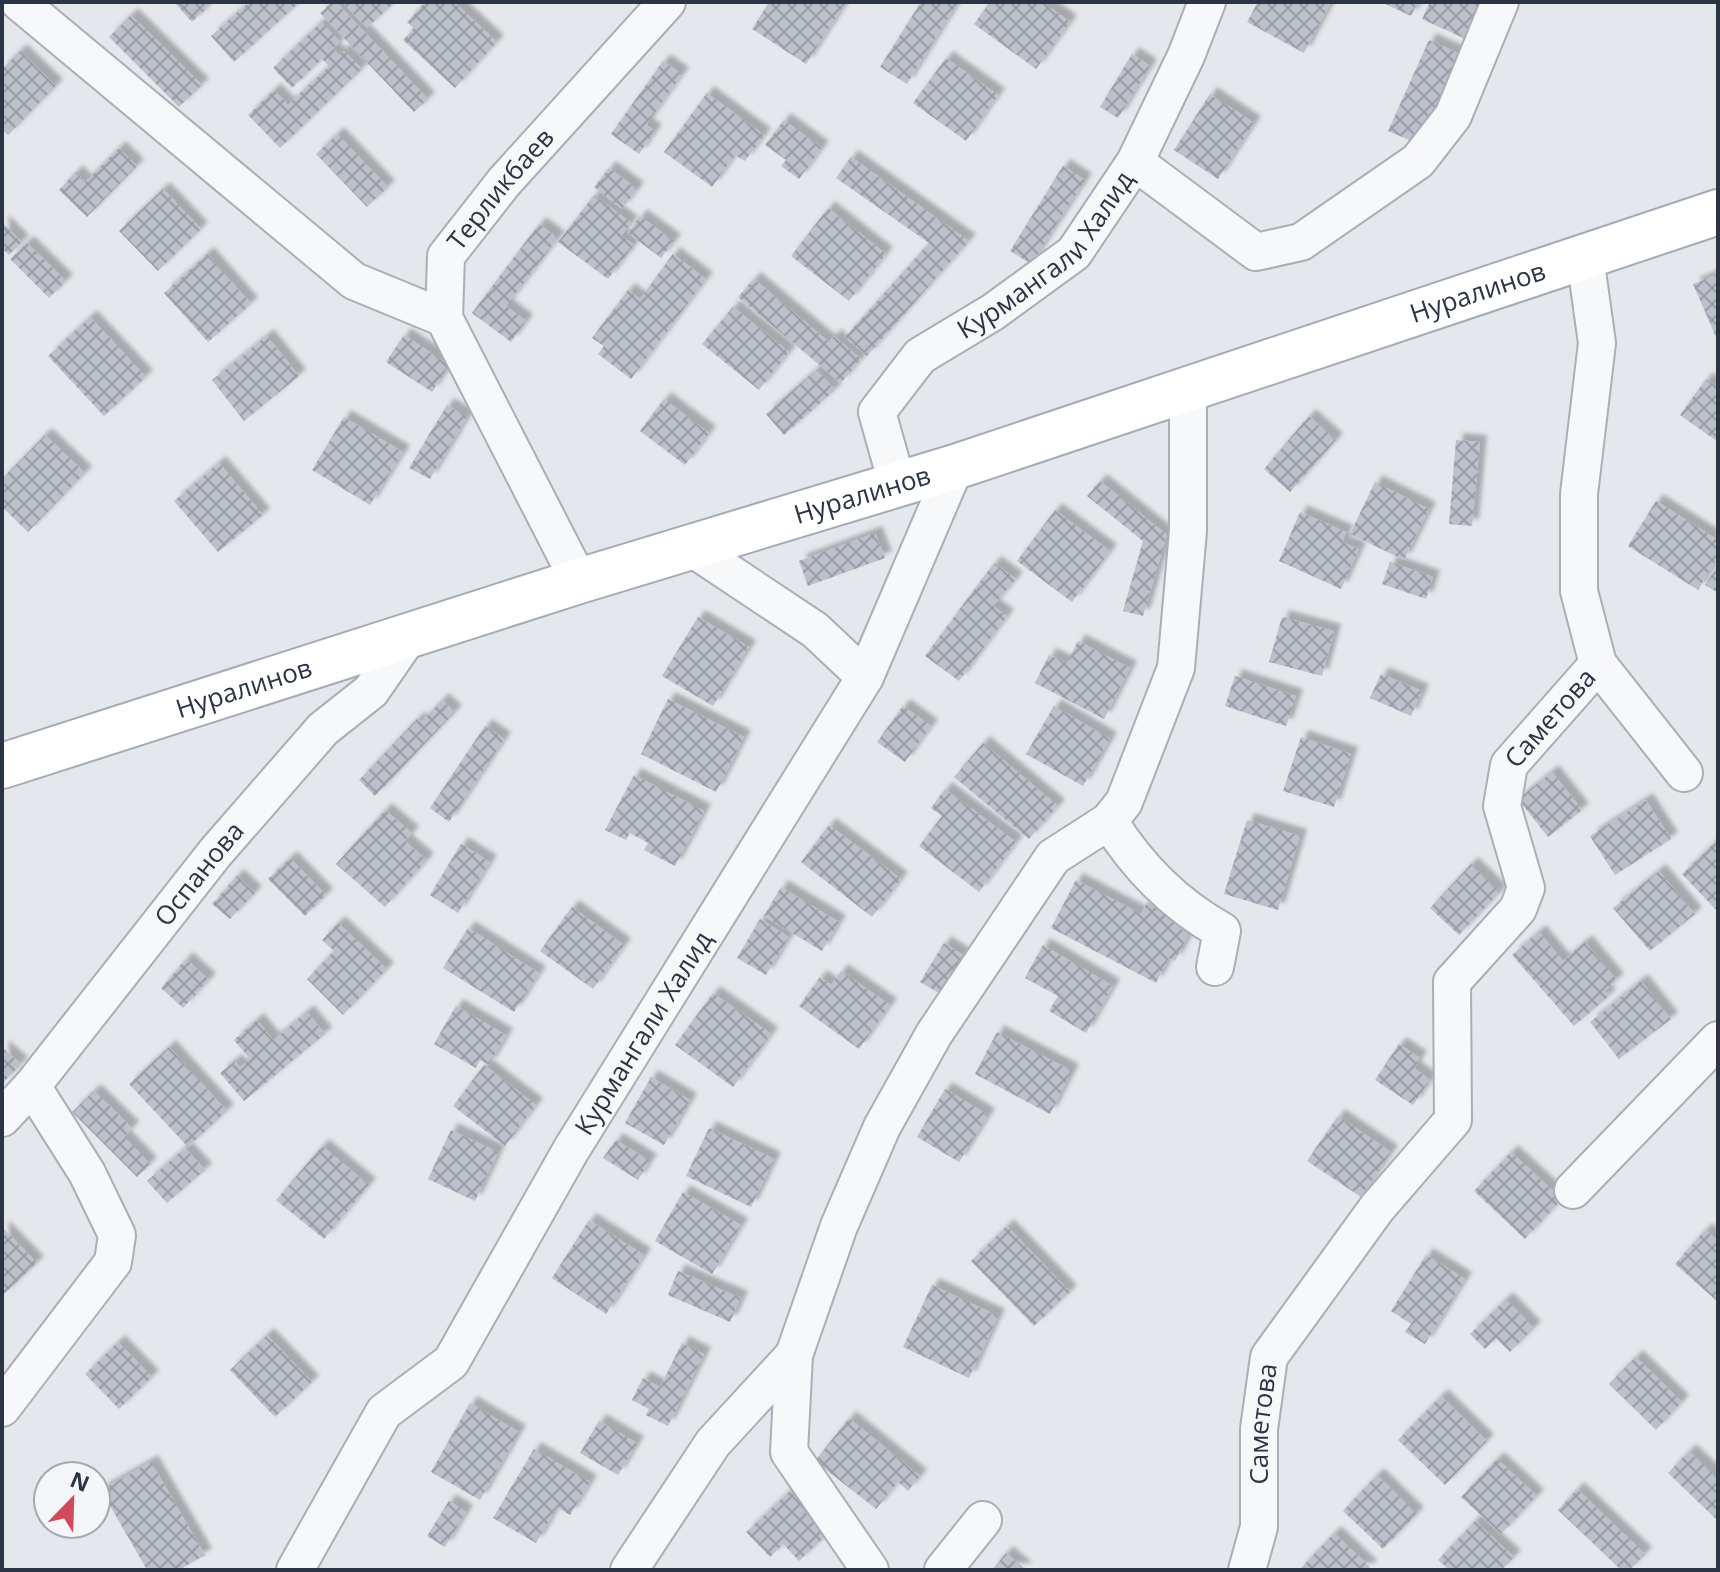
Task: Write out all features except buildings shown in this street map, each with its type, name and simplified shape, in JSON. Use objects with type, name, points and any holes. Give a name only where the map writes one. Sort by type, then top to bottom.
[{"type":"main road","name":"Нуралинов","points":[[2,766],[407,639],[579,581],[955,467],[1718,212]]},
{"type":"street","points":[[2,20],[19,2],[354,281],[444,318]]},
{"type":"street","name":"Терликбаев","points":[[579,581],[444,318],[446,256],[504,182],[667,2]]},
{"type":"street","name":"Курмангали Халид","points":[[897,483],[877,412],[920,356],[993,312],[1074,253],[1135,162],[1186,56],[1207,2]]},
{"type":"street","points":[[1135,162],[1256,252],[1301,242],[1418,161],[1453,116],[1500,2]]},
{"type":"street","name":"Саметова","points":[[1247,1570],[1259,1527],[1259,1429],[1269,1357],[1377,1208],[1453,1120],[1452,982],[1518,909],[1526,888],[1502,806],[1509,765],[1598,664],[1579,591],[1579,494],[1597,343],[1585,257]]},
{"type":"street","points":[[870,1570],[789,1452],[794,1355],[839,1226],[882,1127],[934,1034],[1053,857],[1109,821],[1124,802],[1176,668],[1188,531],[1188,389]]},
{"type":"street","name":"Курмангали Халид","points":[[297,1569],[384,1412],[451,1362],[571,1150],[865,677],[920,556],[955,467]]},
{"type":"street","points":[[692,548],[815,630],[865,677]]},
{"type":"street","name":"Оспанова","points":[[2,1118],[32,1086],[215,853],[323,729],[371,691],[407,639]]},
{"type":"street","points":[[1598,664],[1684,773]]},
{"type":"street","points":[[1109,821],[1133,859],[1186,911],[1222,931],[1215,967]]},
{"type":"street","points":[[1573,1190],[1718,1040]]},
{"type":"street","points":[[2,1408],[113,1262],[117,1235],[87,1173],[32,1086]]},
{"type":"street","points":[[629,1570],[713,1443],[794,1355]]},
{"type":"street","points":[[943,1570],[983,1520]]}]
